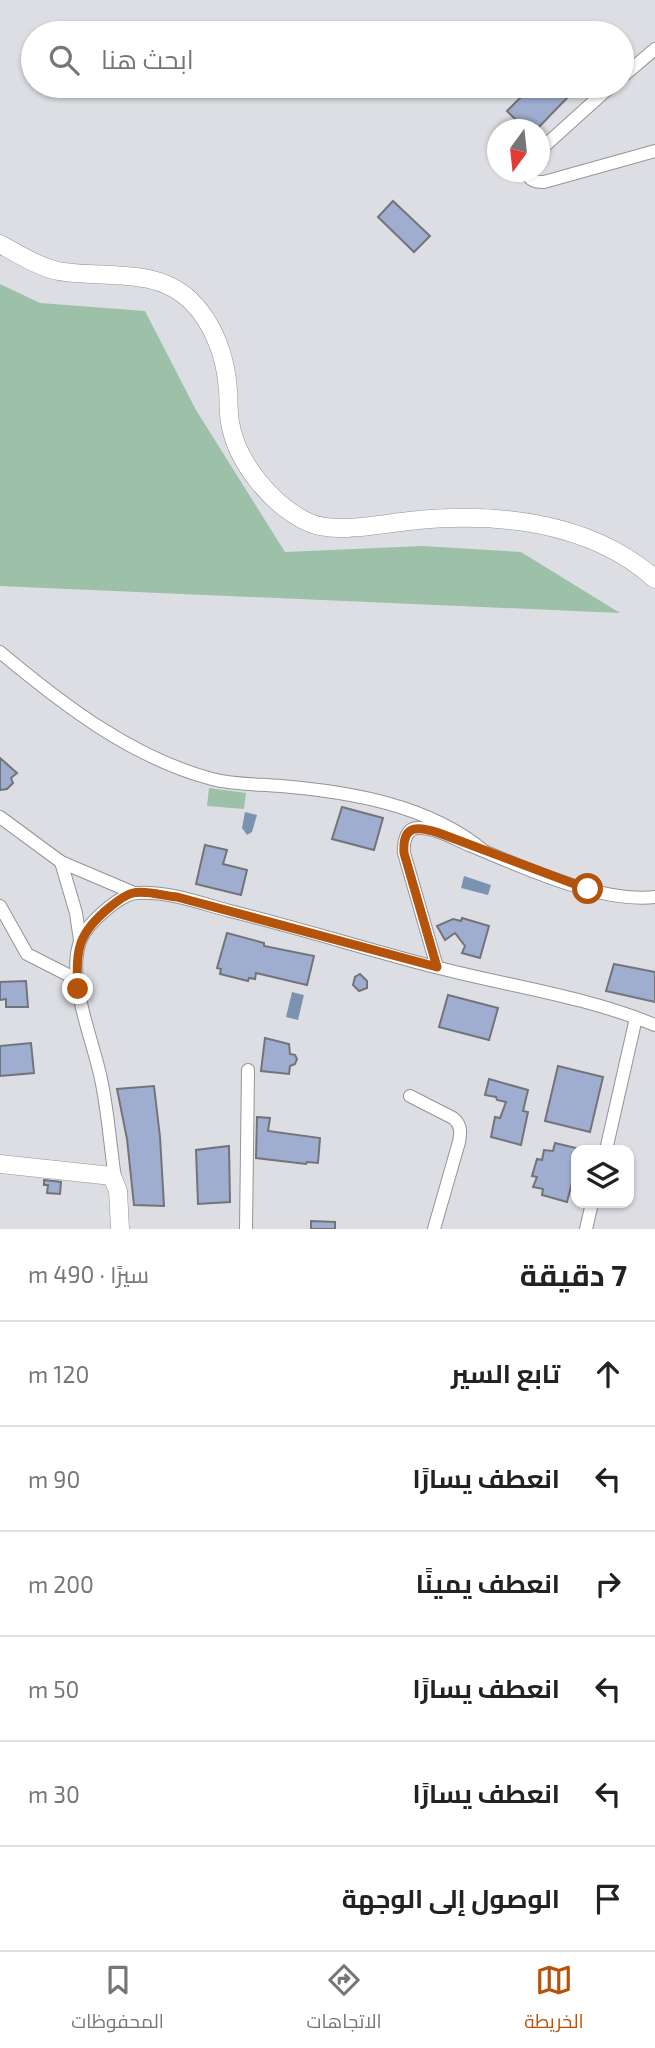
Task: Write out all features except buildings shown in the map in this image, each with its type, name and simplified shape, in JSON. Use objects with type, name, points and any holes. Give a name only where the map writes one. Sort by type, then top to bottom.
[{"type":"street","points":[[634,67],[655,49]]},
{"type":"street","points":[[550,141],[598,98]]},
{"type":"street","points":[[550,179],[655,151]]},
{"type":"street","points":[[0,244],[47,268],[136,277],[170,287],[192,302],[206,320],[223,357],[230,422],[240,452],[264,487],[302,519],[313,524],[338,527],[463,516],[533,524],[603,545],[655,579]]},
{"type":"street","points":[[0,652],[121,741],[160,760],[228,783],[294,787],[402,808],[458,831],[484,851]]},
{"type":"street","points":[[0,817],[61,863],[134,893],[177,897],[437,967],[570,998],[655,1025]]},
{"type":"street","points":[[437,967],[405,858],[406,837],[412,829],[420,828],[601,892],[623,897],[655,897]]},
{"type":"street","points":[[61,863],[76,913],[80,940],[78,980],[102,1080],[118,1191],[120,1229]]},
{"type":"street","points":[[80,940],[89,925],[119,900],[134,893]]},
{"type":"street","points":[[0,906],[27,954],[78,980]]},
{"type":"street","points":[[607,1145],[636,1018]]},
{"type":"street","points":[[246,1229],[248,1070]]},
{"type":"street","points":[[410,1097],[453,1118],[460,1129],[434,1229]]},
{"type":"street","points":[[0,1164],[105,1173],[115,1178]]},
{"type":"street","points":[[586,1229],[592,1208]]},
{"type":"green space","points":[[0,284],[40,303],[145,311],[196,410],[285,552],[422,546],[521,552],[620,613],[0,586]]},
{"type":"green space","points":[[209,788],[246,793],[244,809],[207,806]]},
{"type":"water","points":[[245,812],[257,815],[252,832],[247,835],[242,828]]},
{"type":"water","points":[[464,876],[491,885],[488,895],[461,888]]},
{"type":"water","points":[[292,992],[304,995],[298,1020],[286,1017]]},
{"type":"route","points":[[78,989],[80,940],[89,925],[119,900],[134,893],[177,897],[437,967],[404,853],[406,837],[416,827],[439,833],[588,889]]}]
